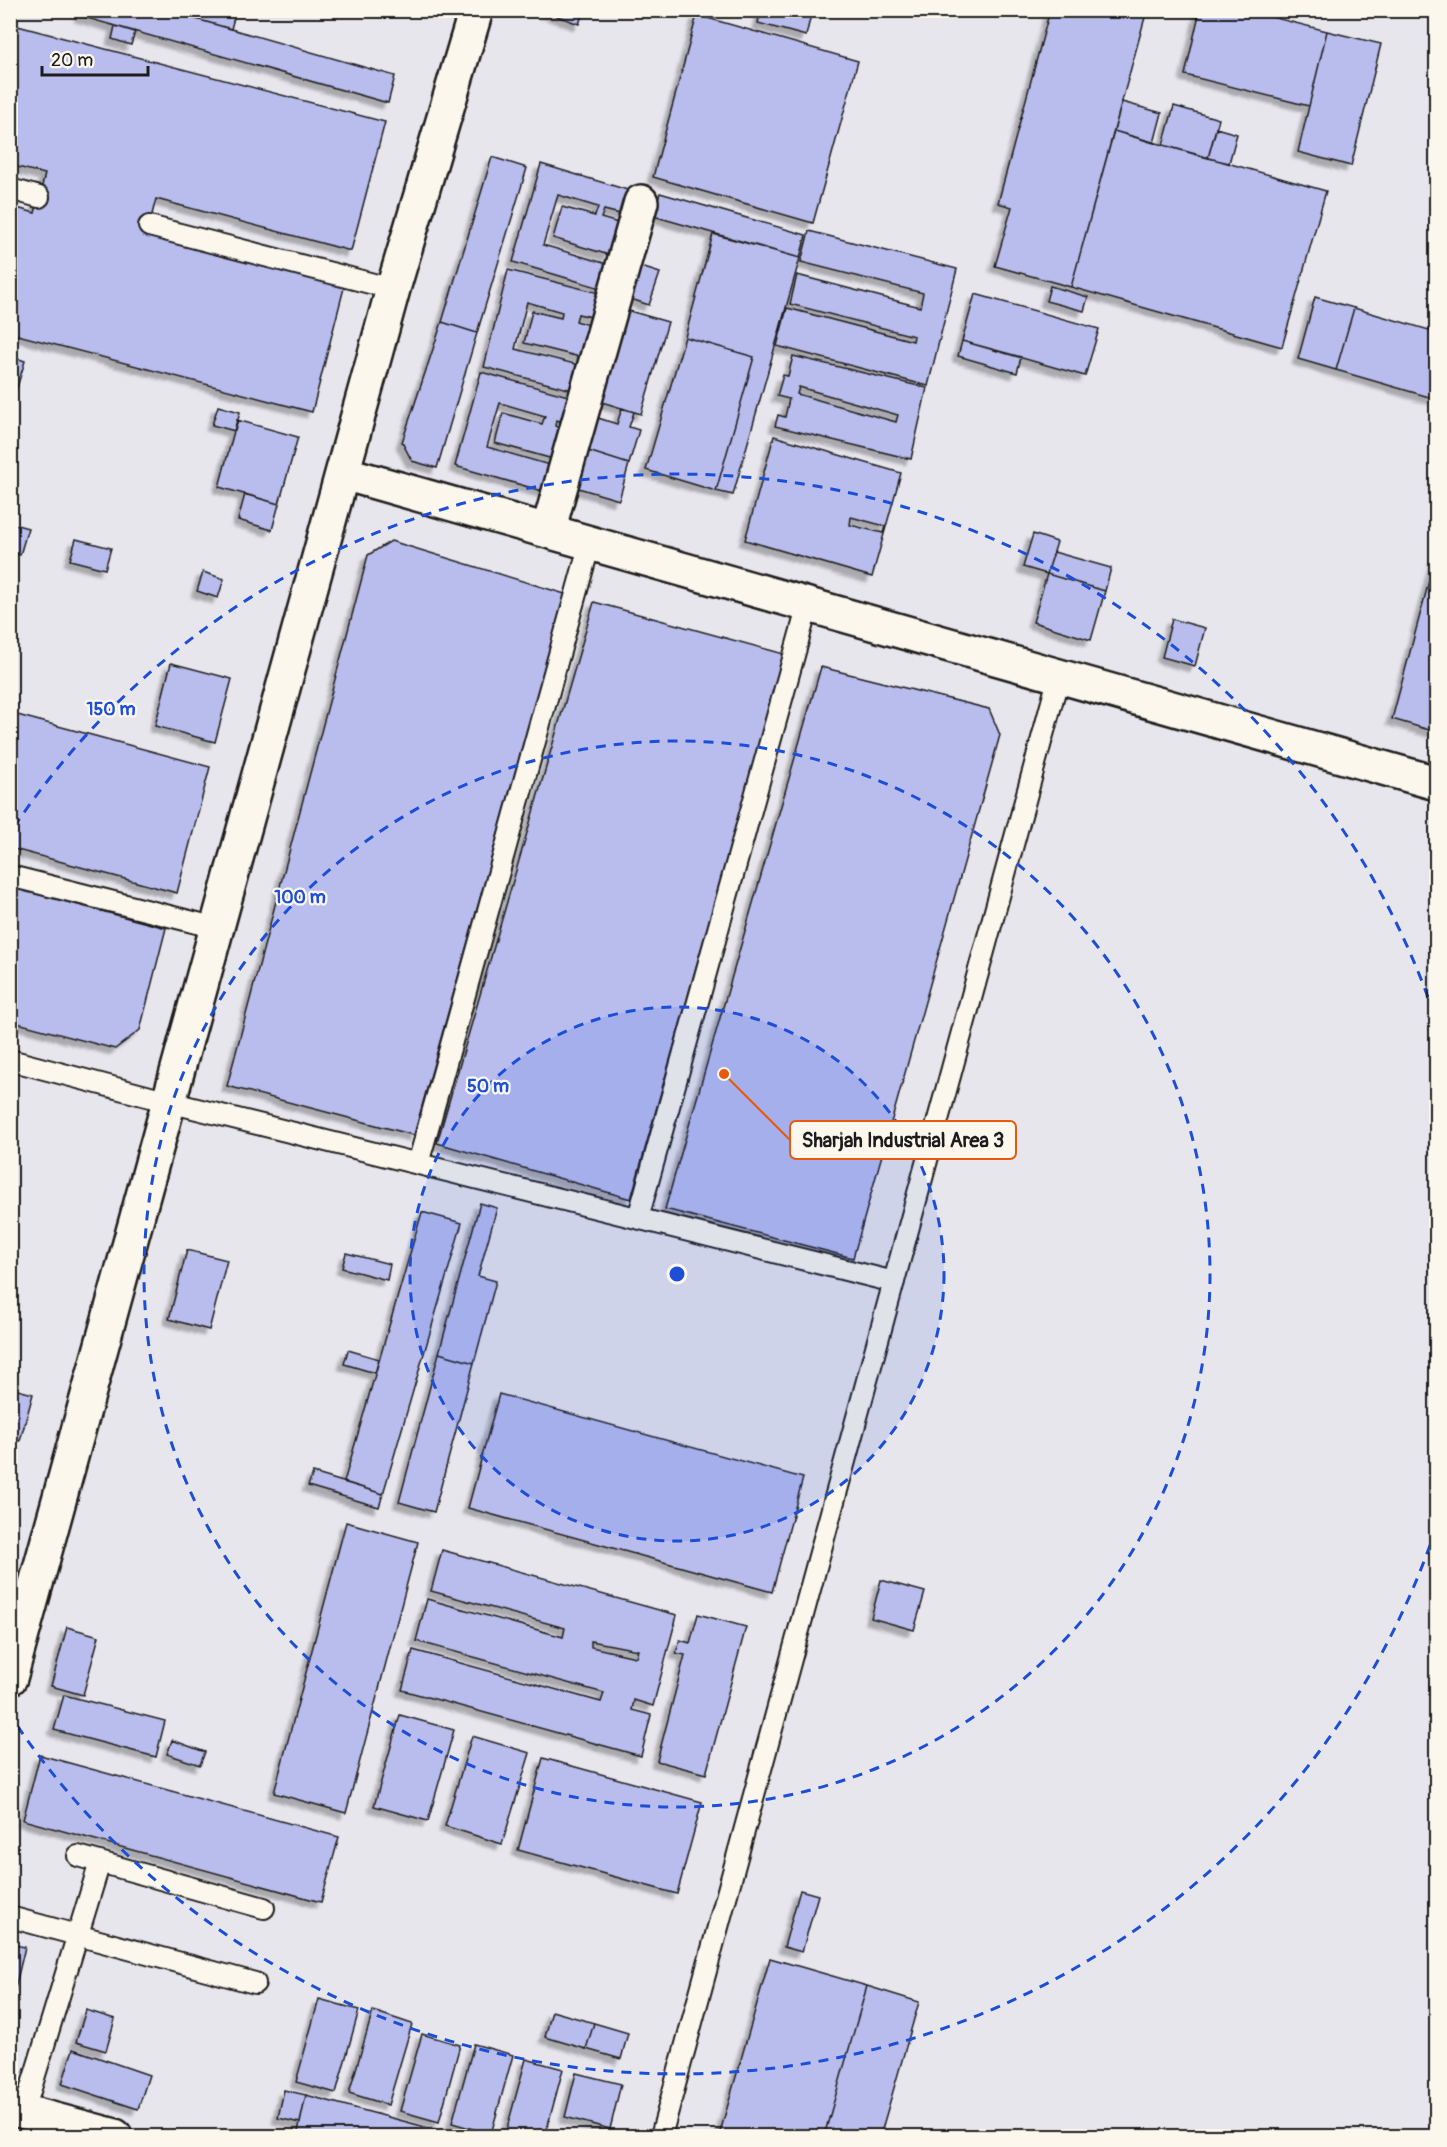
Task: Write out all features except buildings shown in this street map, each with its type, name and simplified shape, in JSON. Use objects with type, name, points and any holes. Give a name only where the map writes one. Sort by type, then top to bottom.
[{"type":"street","points":[[10,1678],[393,289],[476,10]]},
{"type":"street","points":[[548,531],[641,202]]},
{"type":"street","points":[[343,473],[1437,783]]},
{"type":"street","points":[[17,2110],[115,2136]]},
{"type":"lane","points":[[10,189],[39,197]]},
{"type":"lane","points":[[149,226],[393,289]]},
{"type":"lane","points":[[418,1164],[590,543]]},
{"type":"lane","points":[[638,1218],[808,605]]},
{"type":"lane","points":[[661,2136],[1059,676]]},
{"type":"lane","points":[[10,876],[217,928]]},
{"type":"lane","points":[[10,1060],[894,1282]]},
{"type":"lane","points":[[78,1856],[264,1908]]},
{"type":"lane","points":[[17,2110],[78,1935],[100,1862]]},
{"type":"lane","points":[[10,1917],[255,1983]]},
{"type":"shaded area","points":[[11,11],[1436,11],[1436,2136],[11,2136]]},
{"type":"place","name":"Sharjah Industrial Area 3","points":[[724,1074]]}]
